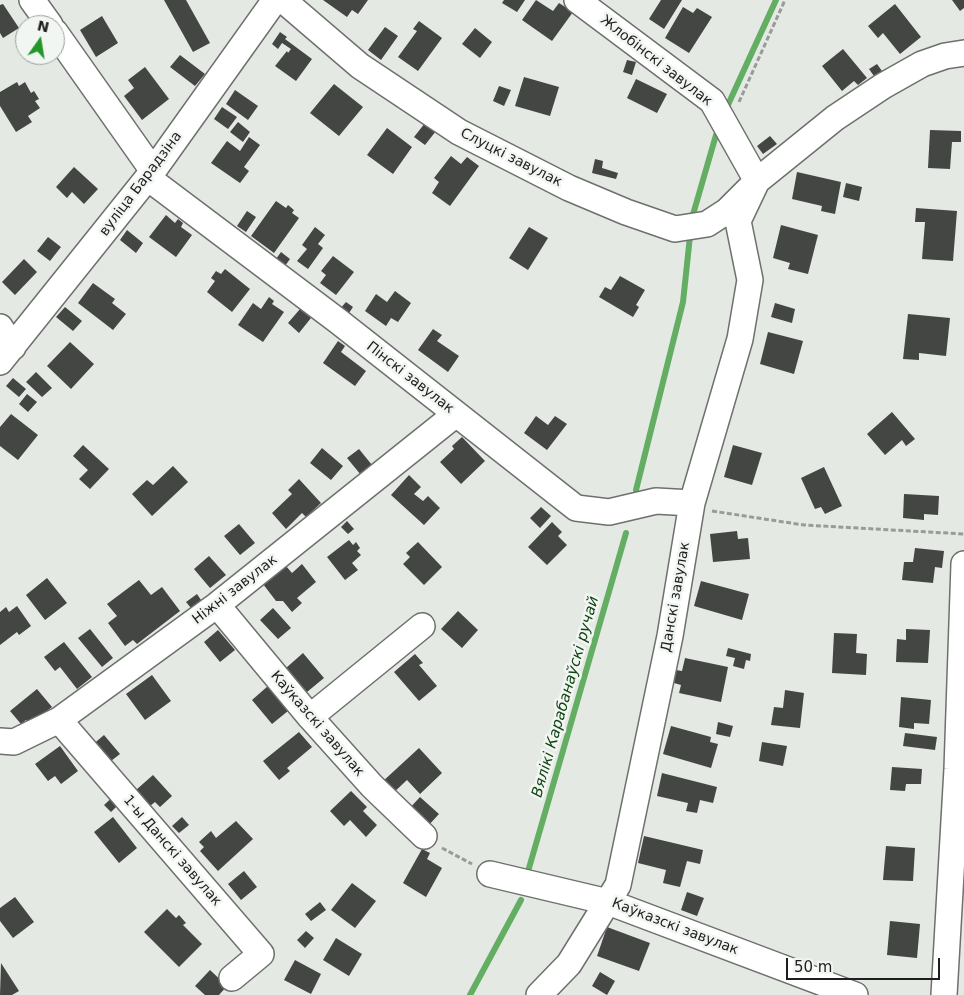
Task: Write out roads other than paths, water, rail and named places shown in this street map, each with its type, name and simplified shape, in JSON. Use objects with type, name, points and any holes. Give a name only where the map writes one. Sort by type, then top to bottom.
[{"type":"street","points":[[32,0],[43,15]]},
{"type":"street","name":"вуліца Барадзіна","points":[[4,345],[150,175],[274,0]]},
{"type":"street","name":"Слуцкі завулак","points":[[283,0],[360,66],[459,132],[569,188],[626,212],[675,229],[707,224],[727,211],[757,181],[835,118],[883,86],[922,64],[964,52]]},
{"type":"street","name":"Жлобінскі завулак","points":[[577,0],[712,101],[757,181]]},
{"type":"street","name":"Пінскі завулак","points":[[65,47],[150,175],[576,508],[609,512],[656,501],[692,506]]},
{"type":"street","name":"Данскі завулак","points":[[539,995],[569,964],[618,885],[670,636],[692,506],[740,339],[750,280],[738,221],[757,181]]},
{"type":"street","name":"Ніжні завулак","points":[[0,741],[14,742],[59,720],[217,605],[456,414]]},
{"type":"street","points":[[944,995],[957,769],[964,564]]},
{"type":"street","name":"Каўказскі завулак","points":[[217,605],[310,717],[372,786],[424,836]]},
{"type":"street","points":[[310,717],[422,626]]},
{"type":"street","name":"1-ы Данскі завулак","points":[[59,720],[261,954],[232,978]]},
{"type":"street","name":"Каўказскі завулак","points":[[490,874],[608,902],[855,995]]},
{"type":"waterway","name":"Вялікі Карабанаўскі ручай","points":[[727,107],[776,0]]},
{"type":"waterway","name":"Вялікі Карабанаўскі ручай","points":[[692,218],[716,135]]},
{"type":"waterway","name":"Вялікі Карабанаўскі ручай","points":[[636,490],[683,302],[690,236]]},
{"type":"waterway","name":"Вялікі Карабанаўскі ручай","points":[[529,868],[626,533]]},
{"type":"waterway","name":"Вялікі Карабанаўскі ручай","points":[[470,995],[521,900]]}]
